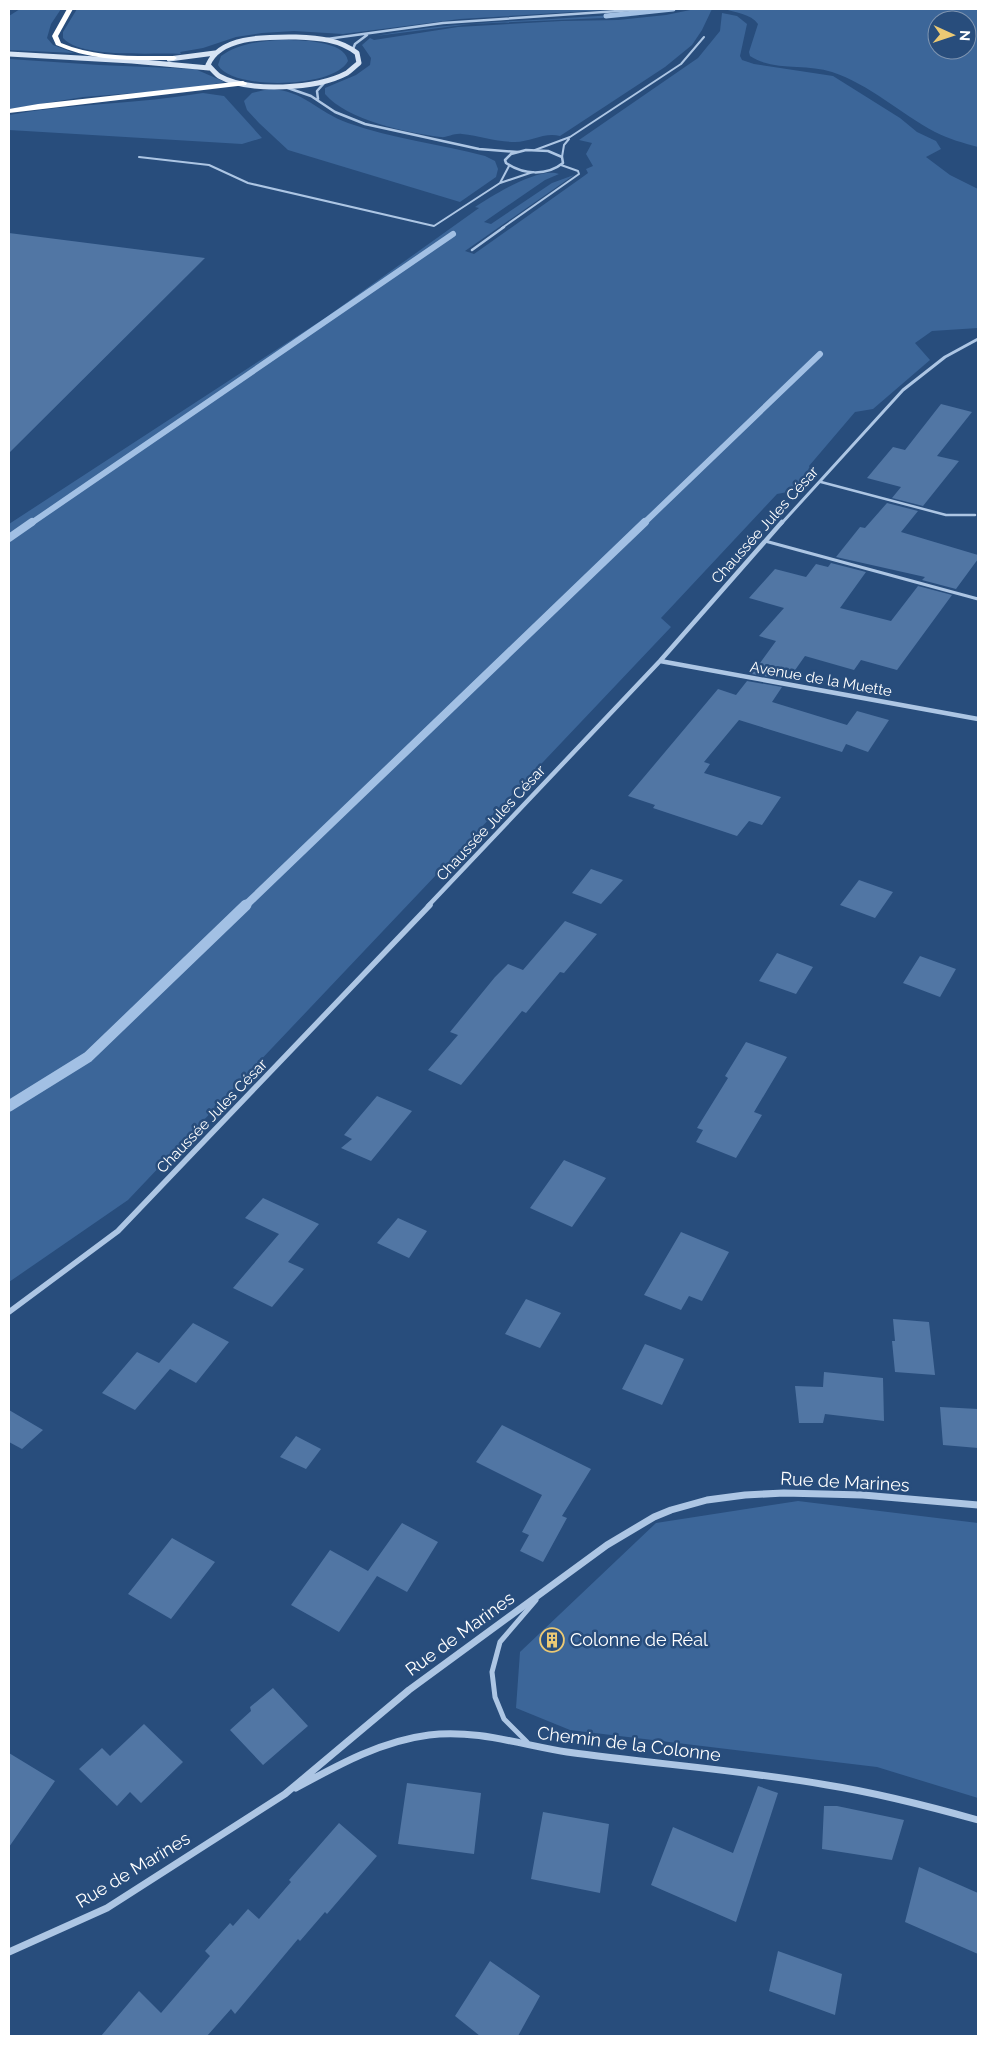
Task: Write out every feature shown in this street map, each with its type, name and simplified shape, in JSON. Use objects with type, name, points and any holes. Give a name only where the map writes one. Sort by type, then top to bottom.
[{"type":"highway","points":[[70,9],[63,18],[55,36],[56,41],[62,46],[98,55],[174,58]]},
{"type":"highway","points":[[9,111],[86,100],[167,94],[242,83]]},
{"type":"main road","points":[[9,54],[132,61],[210,68],[221,77],[242,83],[278,86],[326,81],[343,76],[357,66],[360,60],[358,53],[353,49],[324,40],[296,37],[257,39],[232,45],[215,53],[132,61]]},
{"type":"main road","points":[[210,68],[209,60],[215,53]]},
{"type":"street","points":[[324,40],[443,23],[648,9]]},
{"type":"street","points":[[353,49],[355,44],[368,35]]},
{"type":"street","points":[[318,100],[317,92],[326,81]]},
{"type":"street","points":[[278,86],[304,92],[336,112],[365,124],[498,154]]},
{"type":"street","points":[[480,149],[518,152]]},
{"type":"street","points":[[502,157],[504,160],[509,166],[522,171],[535,172],[555,169],[564,160],[554,153],[536,150],[511,154],[504,160]]},
{"type":"street","name":"Chaussée Jules César","points":[[9,1312],[118,1231],[514,817],[660,661],[765,541],[821,482],[903,390],[945,357],[978,339]]},
{"type":"street","name":"Avenue de la Muette","points":[[660,661],[978,719]]},
{"type":"street","name":"Rue de Marines","points":[[9,1952],[107,1908],[285,1794],[409,1690],[607,1545],[640,1524],[670,1510],[716,1498],[750,1493],[814,1493],[978,1505]]},
{"type":"street","name":"Chemin de la Colonne","points":[[285,1794],[346,1760],[376,1747],[431,1734],[464,1734],[540,1748],[835,1785],[896,1798],[978,1820]]},
{"type":"lane","points":[[536,150],[557,144],[570,137],[681,64],[704,37]]},
{"type":"lane","points":[[562,157],[564,145],[570,137]]},
{"type":"lane","points":[[139,157],[209,165],[248,183],[434,226],[500,183],[535,172]]},
{"type":"lane","points":[[472,250],[579,174],[578,170],[561,165]]},
{"type":"lane","points":[[500,183],[509,166]]},
{"type":"lane","points":[[821,482],[946,515],[975,515]]},
{"type":"lane","points":[[765,541],[978,599]]},
{"type":"lane","points":[[540,1748],[526,1741],[504,1718],[495,1697],[492,1672],[500,1642],[542,1593]]},
{"type":"shaded area","points":[[20,9],[61,9],[51,24],[47,38],[53,45],[74,53],[9,50],[9,16]]},
{"type":"shaded area","points":[[77,9],[623,9],[460,19],[343,34],[294,31],[262,33],[236,37],[203,48],[180,52],[181,54],[101,52],[72,45],[63,38],[63,32]]},
{"type":"shaded area","points":[[683,9],[625,17],[473,24],[484,23]]},
{"type":"shaded area","points":[[695,9],[712,9],[692,45],[665,67],[560,136],[548,135],[515,142],[462,134],[443,137],[427,135],[378,124],[362,118],[335,103],[325,94],[325,88],[356,75],[370,65],[371,58],[362,45],[370,38],[374,40],[458,27],[618,20],[666,15]]},
{"type":"shaded area","points":[[723,9],[978,9],[978,147],[956,141],[935,132],[846,77],[822,69],[769,64],[750,56],[749,52],[758,24],[738,12]]},
{"type":"shaded area","points":[[722,13],[737,16],[747,24],[740,56],[742,60],[754,64],[833,76],[900,118],[917,132],[936,141],[941,149],[926,157],[950,175],[978,189],[978,328],[932,331],[915,343],[930,360],[873,409],[855,412],[809,466],[813,477],[798,490],[777,494],[661,618],[671,627],[128,1200],[9,1282],[9,524],[325,318],[479,208],[475,207],[492,196],[516,183],[540,174],[559,174],[545,180],[484,222],[491,224],[552,183],[574,175],[465,251],[474,254],[584,176],[588,173],[586,169],[593,166],[586,154],[592,143],[579,140],[698,58],[720,31]]},
{"type":"shaded area","points":[[469,24],[376,36],[412,30]]},
{"type":"shaded area","points":[[282,40],[309,41],[330,45],[345,54],[348,61],[339,70],[324,77],[283,83],[242,79],[227,73],[218,65],[221,56],[242,45]]},
{"type":"shaded area","points":[[9,59],[195,69],[225,82],[187,89],[83,97],[9,109]]},
{"type":"shaded area","points":[[269,89],[292,93],[337,118],[365,129],[485,156],[495,161],[498,169],[496,177],[460,202],[288,150],[247,110],[244,101],[252,93]]},
{"type":"shaded area","points":[[203,93],[224,96],[262,138],[242,144],[9,130],[9,115],[57,108],[179,97]]},
{"type":"shaded area","points":[[798,1501],[978,1523],[978,1798],[877,1767],[570,1730],[516,1708],[520,1652],[656,1523]]},
{"type":"building","points":[[9,233],[205,258],[9,453]]},
{"type":"building","points":[[941,404],[972,412],[937,456],[959,461],[923,506],[892,498],[901,487],[867,478],[893,447],[905,450]]},
{"type":"building","points":[[887,503],[918,511],[901,532],[978,555],[978,559],[956,589],[922,580],[925,577],[836,557],[860,527],[865,528]]},
{"type":"building","points":[[831,563],[866,572],[840,608],[891,621],[918,586],[952,595],[897,670],[861,660],[854,670],[805,656],[788,680],[752,674],[776,641],[759,636],[784,608],[749,598],[775,569],[806,577],[816,564],[828,567]]},
{"type":"building","points":[[747,681],[782,687],[772,702],[847,725],[857,711],[889,720],[868,752],[846,744],[842,752],[739,720],[704,762],[710,764],[704,773],[781,797],[762,825],[749,821],[737,836],[653,808],[655,805],[628,796],[718,689],[736,695]]},
{"type":"building","points":[[591,869],[623,880],[601,904],[572,893]]},
{"type":"building","points":[[859,880],[893,892],[875,918],[840,905]]},
{"type":"building","points":[[565,921],[597,934],[564,973],[560,972],[526,1013],[522,1011],[461,1085],[428,1070],[458,1035],[450,1032],[495,977],[508,964],[523,970]]},
{"type":"building","points":[[777,953],[813,967],[796,994],[759,981]]},
{"type":"building","points":[[920,956],[956,969],[940,997],[903,983]]},
{"type":"building","points":[[746,1042],[787,1057],[754,1112],[762,1115],[736,1158],[696,1142],[703,1130],[697,1128],[728,1078],[725,1076]]},
{"type":"building","points":[[377,1096],[412,1111],[371,1161],[341,1148],[352,1139],[344,1135]]},
{"type":"building","points":[[564,1160],[606,1178],[572,1227],[530,1208]]},
{"type":"building","points":[[263,1198],[319,1224],[288,1262],[304,1269],[272,1307],[233,1288],[279,1234],[245,1218]]},
{"type":"building","points":[[398,1218],[427,1231],[409,1258],[377,1243]]},
{"type":"building","points":[[681,1232],[729,1252],[702,1301],[689,1296],[681,1310],[644,1295]]},
{"type":"building","points":[[526,1299],[561,1313],[540,1348],[505,1334]]},
{"type":"building","points":[[893,1319],[929,1322],[935,1375],[895,1372],[892,1341],[895,1341]]},
{"type":"building","points":[[193,1323],[229,1342],[196,1383],[170,1369],[135,1410],[102,1393],[137,1352],[159,1363]]},
{"type":"building","points":[[645,1344],[684,1359],[662,1405],[622,1389]]},
{"type":"building","points":[[824,1372],[883,1378],[884,1421],[825,1414],[823,1423],[799,1423],[795,1386],[823,1387]]},
{"type":"building","points":[[940,1407],[978,1409],[978,1448],[943,1445]]},
{"type":"building","points":[[9,1410],[43,1430],[22,1449],[9,1442]]},
{"type":"building","points":[[502,1425],[591,1469],[562,1516],[567,1518],[543,1562],[520,1551],[529,1535],[522,1532],[542,1495],[476,1462]]},
{"type":"building","points":[[296,1436],[321,1449],[306,1469],[280,1457]]},
{"type":"building","points":[[402,1523],[438,1542],[407,1592],[377,1576],[339,1632],[291,1605],[330,1550],[368,1571]]},
{"type":"building","points":[[172,1538],[215,1562],[171,1619],[128,1594]]},
{"type":"building","points":[[273,1688],[308,1726],[263,1765],[230,1730],[251,1711],[250,1707]]},
{"type":"building","points":[[144,1724],[183,1762],[141,1803],[130,1792],[117,1806],[79,1769],[102,1748],[110,1756]]},
{"type":"building","points":[[9,1753],[55,1781],[9,1847]]},
{"type":"building","points":[[407,1783],[481,1793],[474,1854],[398,1844]]},
{"type":"building","points":[[758,1786],[778,1793],[736,1922],[651,1885],[673,1827],[733,1853]]},
{"type":"building","points":[[824,1806],[837,1806],[904,1820],[892,1860],[822,1849]]},
{"type":"building","points":[[543,1812],[609,1824],[600,1893],[531,1879]]},
{"type":"building","points":[[339,1823],[377,1856],[327,1914],[325,1912],[300,1941],[298,1939],[235,2014],[231,2009],[207,2036],[101,2036],[139,1991],[161,2013],[210,1956],[205,1951],[230,1923],[233,1926],[248,1909],[259,1919],[291,1882],[289,1880]]},
{"type":"building","points":[[919,1867],[978,1893],[978,1954],[905,1922]]},
{"type":"building","points":[[778,1951],[842,1974],[835,2015],[769,1991]]},
{"type":"building","points":[[490,1961],[540,1996],[518,2036],[480,2036],[455,2016]]},
{"type":"waterway","points":[[606,16],[673,9]]},
{"type":"waterway","points":[[30,524],[453,234]]},
{"type":"waterway","points":[[643,524],[820,354]]},
{"type":"waterway","points":[[9,538],[32,522]]},
{"type":"waterway","points":[[245,906],[645,522]]},
{"type":"waterway","points":[[9,1106],[88,1057],[246,905]]},
{"type":"place","name":"Colonne de Réal","points":[[552,1640]]}]
